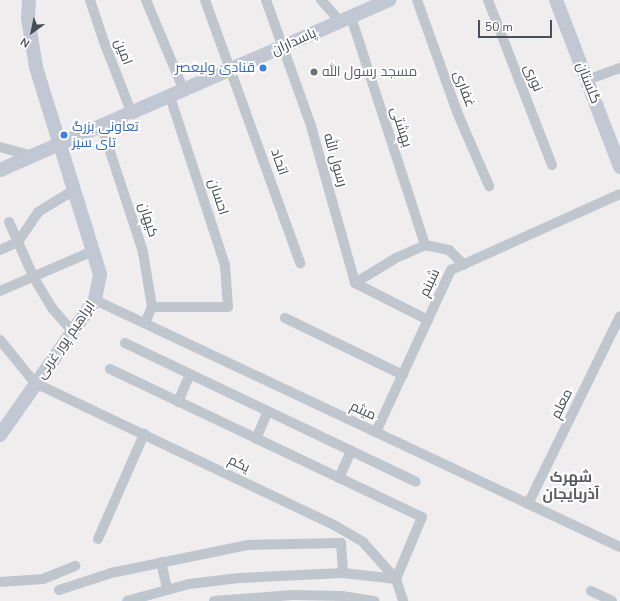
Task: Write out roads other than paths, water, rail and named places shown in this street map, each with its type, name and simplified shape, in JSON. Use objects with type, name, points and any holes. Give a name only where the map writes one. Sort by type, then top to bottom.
[{"type":"street","name":"ابراهیم پور غربی","points":[[0,435],[35,383],[95,300],[100,274],[36,67],[28,18],[29,0]]},
{"type":"street","name":"امین","points":[[90,0],[104,42],[132,114]]},
{"type":"street","points":[[146,0],[184,91]]},
{"type":"street","name":"اتحاد","points":[[205,0],[232,70],[300,263]]},
{"type":"street","name":"رسول الله","points":[[266,0],[311,126],[355,283]]},
{"type":"street","points":[[321,0],[346,20]]},
{"type":"street","name":"پاسداران","points":[[0,170],[132,114],[388,0]]},
{"type":"street","name":"غفاری","points":[[417,0],[457,112],[489,186]]},
{"type":"street","name":"نوری","points":[[488,0],[552,165]]},
{"type":"street","name":"گلستان","points":[[556,0],[620,167]]},
{"type":"street","name":"بهشتی","points":[[346,20],[425,245]]},
{"type":"street","points":[[586,80],[620,68]]},
{"type":"street","name":"احسان","points":[[152,307],[228,307],[225,265],[170,97]]},
{"type":"street","name":"کیهان","points":[[102,127],[143,252],[152,307]]},
{"type":"street","points":[[0,147],[33,156]]},
{"type":"street","points":[[0,250],[18,242],[38,212],[74,190]]},
{"type":"street","name":"شبنم","points":[[376,432],[451,270],[620,194]]},
{"type":"street","points":[[9,222],[34,278],[52,308],[72,331]]},
{"type":"street","points":[[355,283],[396,258],[425,245],[449,250],[464,265]]},
{"type":"street","points":[[0,291],[34,278],[93,251]]},
{"type":"street","points":[[355,283],[428,320]]},
{"type":"street","name":"میثم","points":[[95,300],[620,547]]},
{"type":"street","points":[[145,323],[152,307]]},
{"type":"street","name":"معلم","points":[[528,504],[620,316]]},
{"type":"street","points":[[285,318],[403,375]]},
{"type":"street","points":[[0,340],[35,383]]},
{"type":"street","points":[[125,343],[416,482]]},
{"type":"street","points":[[110,369],[422,518],[396,579],[343,573],[239,578],[189,584],[127,601]]},
{"type":"street","points":[[178,402],[190,374]]},
{"type":"street","name":"یکم","points":[[35,383],[334,525],[363,542],[387,566],[396,579],[403,601]]},
{"type":"street","points":[[256,438],[268,411]]},
{"type":"street","points":[[98,539],[144,434]]},
{"type":"street","points":[[339,478],[351,451]]},
{"type":"street","points":[[59,590],[111,573],[247,545],[340,543],[343,573]]},
{"type":"street","points":[[161,562],[167,589]]},
{"type":"street","points":[[0,582],[43,579],[76,566]]},
{"type":"street","points":[[591,591],[612,601]]},
{"type":"street","points":[[214,601],[293,594],[342,596],[375,601]]},
{"type":"place","name":"قنادی ولیعصر","points":[[263,68]]},
{"type":"place","name":"مسجد رسول الله","points":[[314,72]]},
{"type":"place","name":"تعاونی بزرگ تای سیز","points":[[64,135]]},
{"type":"district","name":"شهرک آذربایجان","points":[[571,486]]}]
